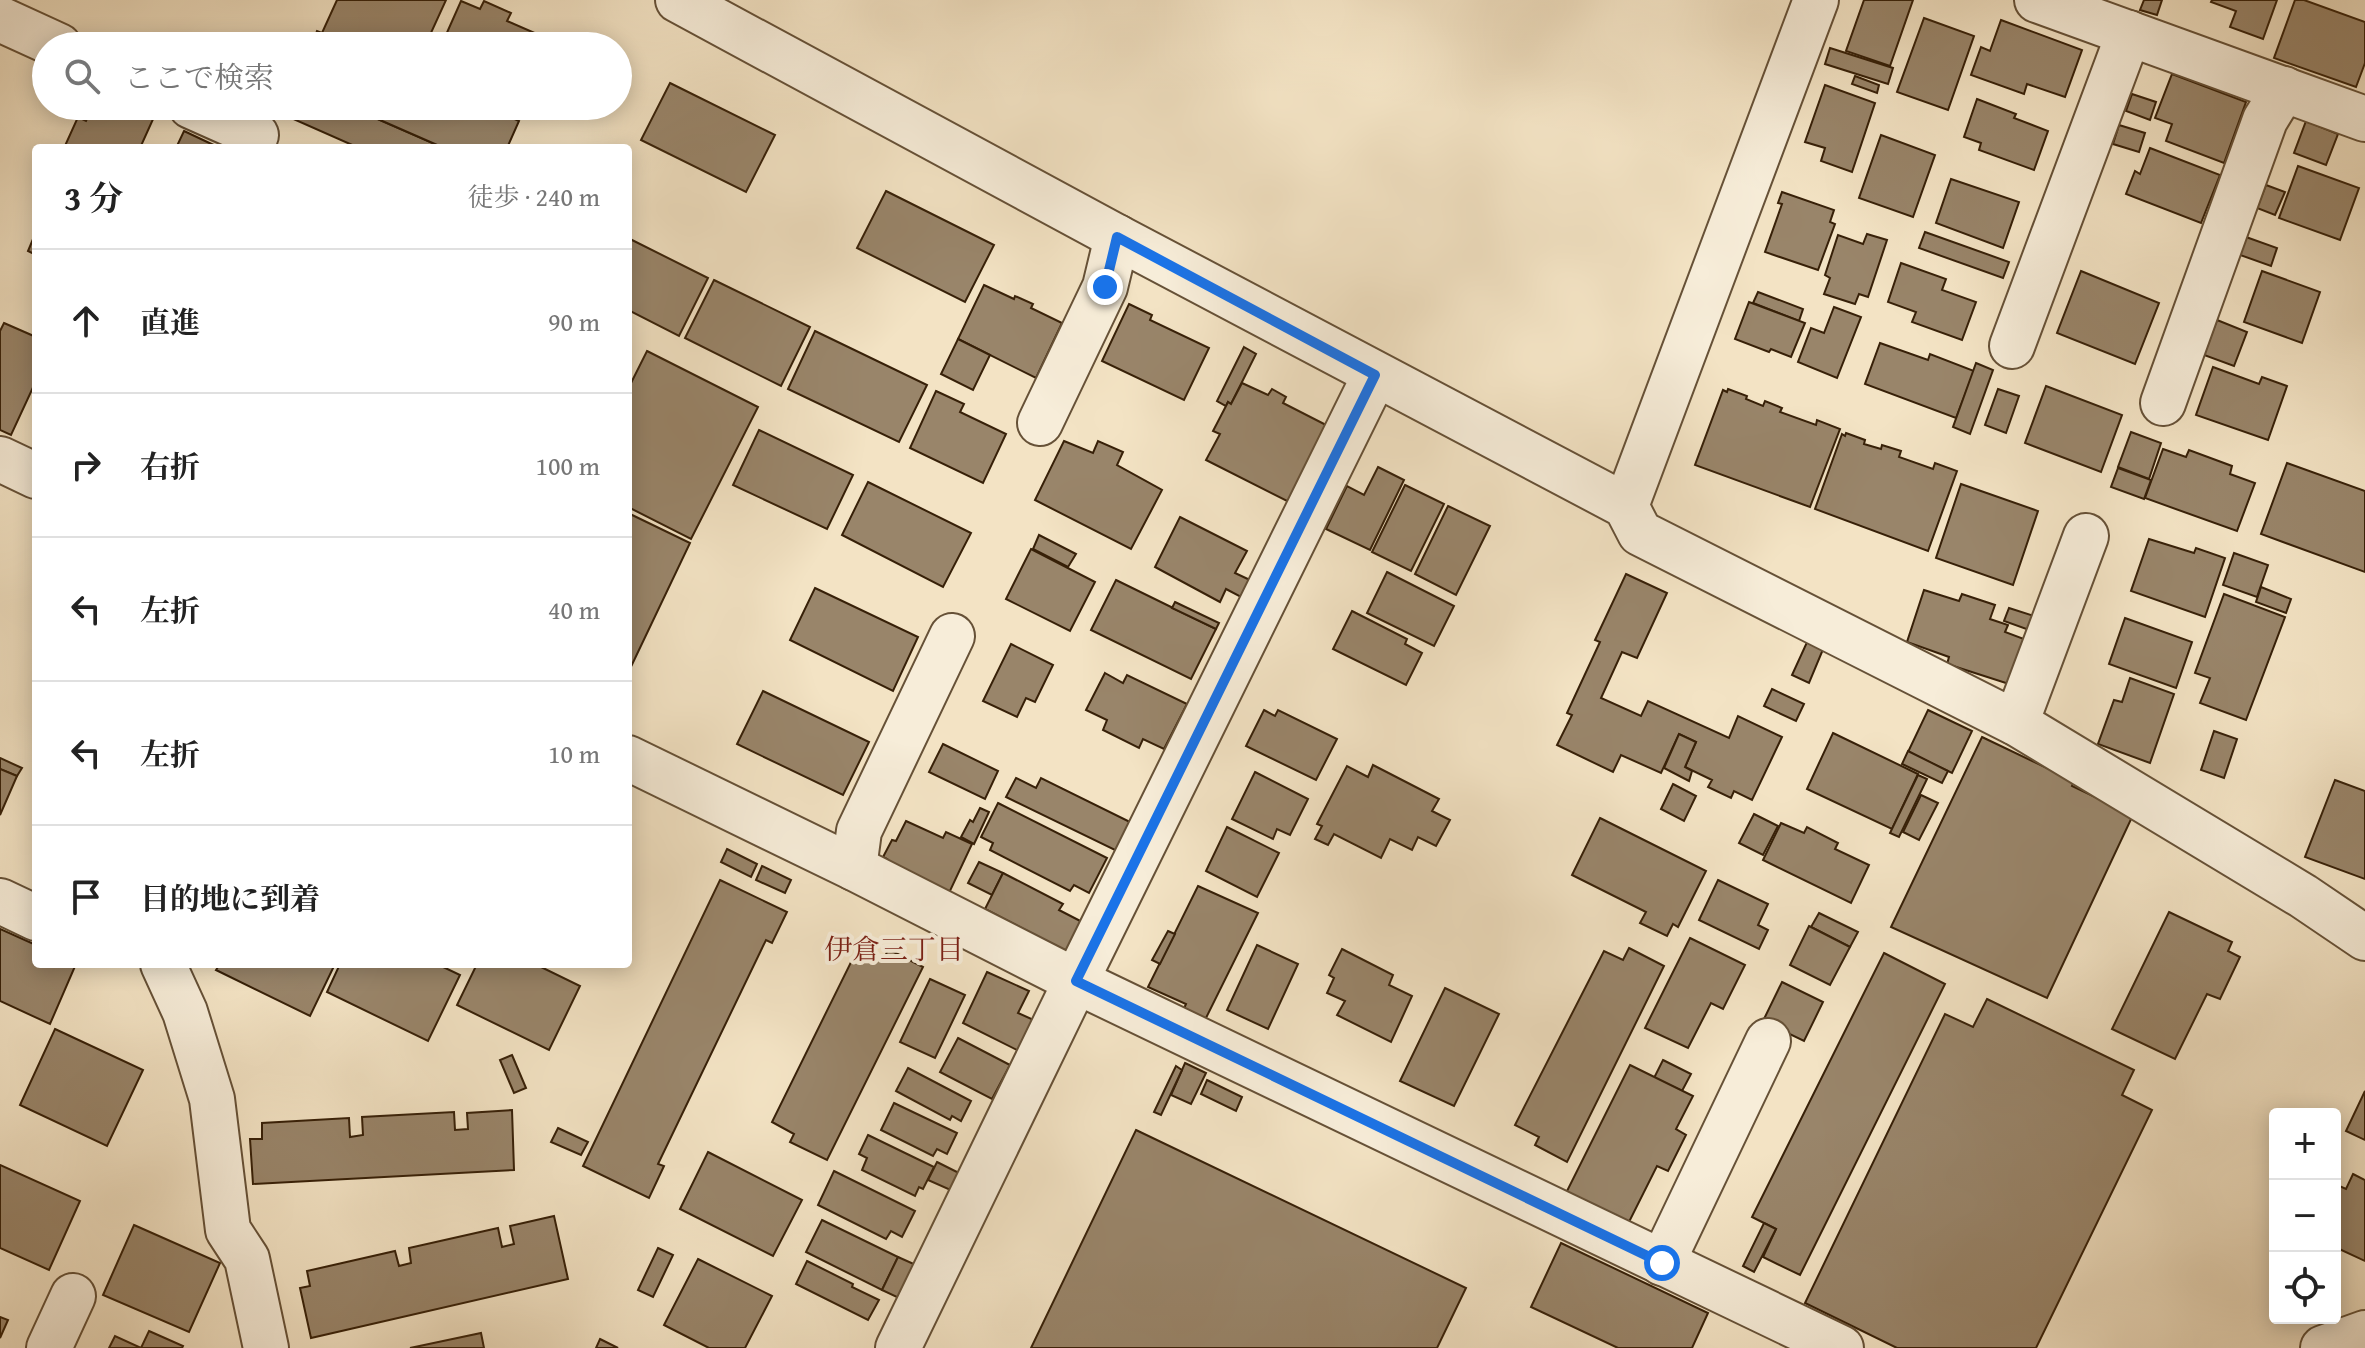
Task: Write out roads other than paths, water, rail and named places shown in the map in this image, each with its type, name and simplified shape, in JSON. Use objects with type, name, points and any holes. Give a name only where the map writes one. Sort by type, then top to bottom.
[{"type":"street","points":[[678,0],[1375,375],[1626,506],[1640,533],[2016,723],[2303,896],[2365,938]]},
{"type":"street","points":[[1626,506],[1816,0]]},
{"type":"street","points":[[2037,0],[2114,19],[2365,119]]},
{"type":"street","points":[[0,19],[32,34]]},
{"type":"street","points":[[2012,346],[2114,19]]},
{"type":"street","points":[[2163,403],[2265,120],[2284,89]]},
{"type":"street","points":[[222,120],[256,135]]},
{"type":"street","points":[[1040,423],[1105,287],[1117,237]]},
{"type":"street","points":[[898,1348],[1375,375]]},
{"type":"street","points":[[0,459],[32,474]]},
{"type":"street","points":[[2016,723],[2086,536]]},
{"type":"street","points":[[854,868],[859,831],[952,636]]},
{"type":"street","points":[[632,760],[1076,981],[1841,1348]]},
{"type":"street","points":[[0,901],[32,916]]},
{"type":"street","points":[[165,968],[185,1012],[212,1099],[228,1230],[247,1259],[266,1348]]},
{"type":"street","points":[[1662,1263],[1768,1041]]},
{"type":"street","points":[[49,1348],[73,1296]]},
{"type":"street","points":[[2323,1348],[2365,1333]]},
{"type":"district","name":"伊倉三丁目","points":[[894,948]]}]
